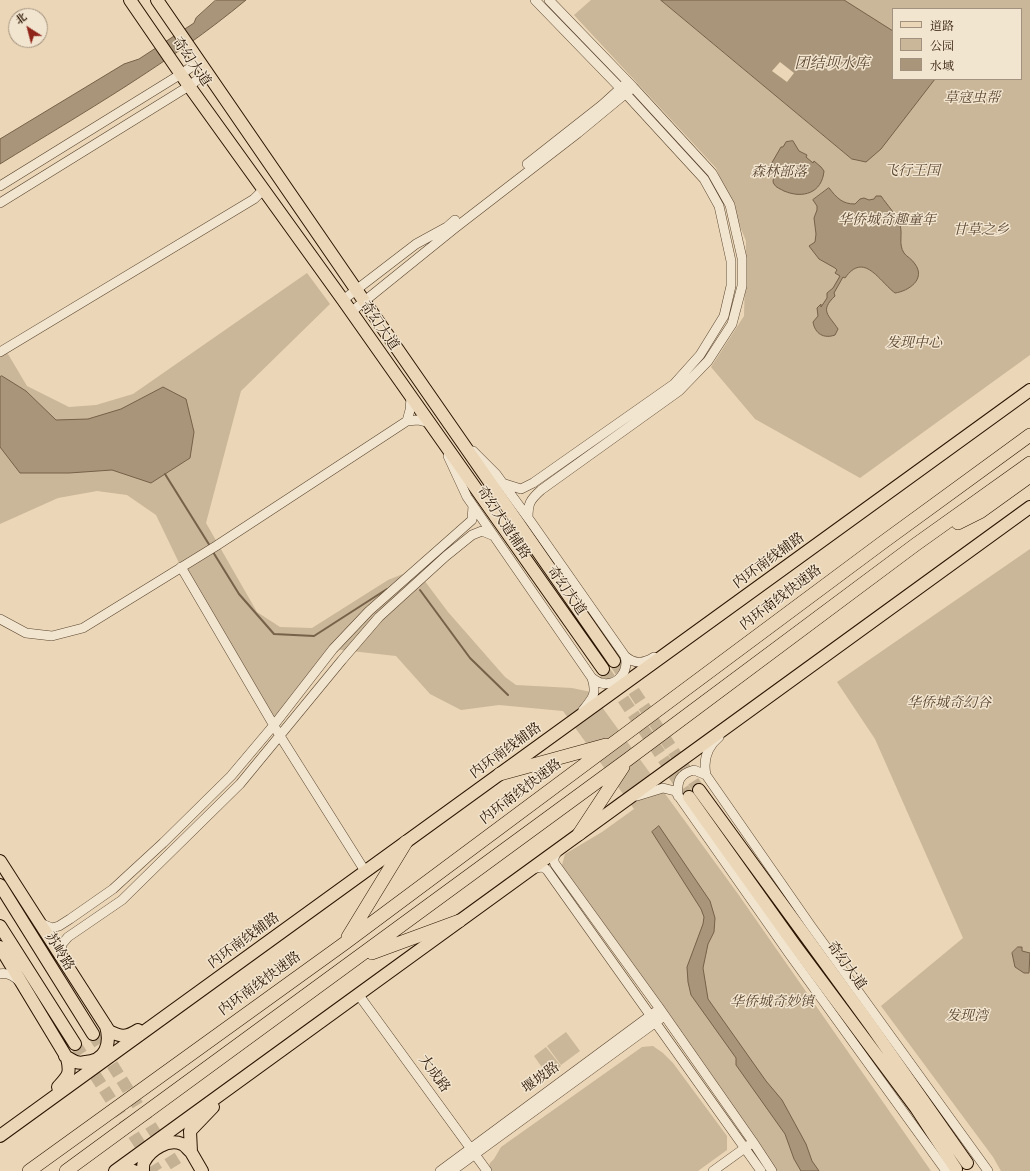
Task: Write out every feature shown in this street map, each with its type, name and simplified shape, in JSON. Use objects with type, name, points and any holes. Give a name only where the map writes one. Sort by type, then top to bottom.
[{"type":"highway","name":"内环南线快速路","points":[[29,1171],[345,943],[882,543],[1030,435]]},
{"type":"highway","points":[[66,1171],[627,760],[915,545],[1030,463]]},
{"type":"highway","points":[[915,545],[980,512],[1030,476]]},
{"type":"highway","points":[[500,774],[614,743]]},
{"type":"highway","points":[[579,834],[627,760]]},
{"type":"highway","points":[[345,943],[406,842]]},
{"type":"highway","points":[[357,958],[459,921]]},
{"type":"main road","name":"奇幻大道","points":[[130,0],[189,86],[343,300],[603,670]]},
{"type":"main road","name":"奇幻大道","points":[[158,0],[364,302],[614,661]]},
{"type":"main road","name":"内环南线辅路","points":[[0,1136],[1030,390]]},
{"type":"main road","points":[[115,1171],[1030,507]]},
{"type":"main road","name":"奇幻大道","points":[[699,790],[878,1035],[956,1168]]},
{"type":"main road","name":"奇幻大道","points":[[684,797],[916,1108],[956,1168]]},
{"type":"main road","points":[[0,860],[109,1031],[117,1035],[127,1036],[180,1006]]},
{"type":"main road","name":"苏岭路","points":[[0,885],[92,1034]]},
{"type":"main road","points":[[0,926],[75,1044]]},
{"type":"main road","points":[[1,954],[21,982],[66,1056],[69,1068],[68,1076],[41,1106]]},
{"type":"main road","points":[[66,1056],[77,1063],[92,1062],[101,1058],[108,1046],[109,1035],[106,1026]]},
{"type":"main road","points":[[191,1152],[190,1132],[230,1087]]},
{"type":"main road","points":[[143,1171],[144,1163],[151,1153],[161,1146],[174,1143],[182,1144],[191,1152],[202,1171]]},
{"type":"main road","points":[[127,1171],[134,1171]]},
{"type":"street","points":[[528,518],[528,506],[532,499],[541,490],[679,391],[708,361],[732,324],[742,286],[742,258],[730,205],[712,173],[627,88],[535,0]]},
{"type":"street","points":[[502,483],[521,489],[532,483],[674,384],[700,355],[724,316],[731,286],[731,261],[719,206],[704,179],[550,0]]},
{"type":"street","points":[[0,186],[200,61]]},
{"type":"street","points":[[0,203],[189,86],[207,73]]},
{"type":"street","points":[[343,300],[416,244],[447,227],[602,105],[627,88]]},
{"type":"street","points":[[351,312],[455,228],[578,133],[627,88]]},
{"type":"street","points":[[0,352],[254,199],[264,189]]},
{"type":"street","points":[[407,421],[411,398]]},
{"type":"street","points":[[0,619],[26,633],[52,636],[83,628],[216,546],[407,421],[418,420],[430,423]]},
{"type":"street","name":"奇幻大道辅路","points":[[454,432],[496,474],[625,656]]},
{"type":"street","name":"奇幻大道辅路","points":[[440,438],[467,497],[592,678],[595,686],[594,697],[577,718]]},
{"type":"street","points":[[40,923],[52,928],[59,926],[113,889],[164,843],[231,776],[274,725],[333,650],[369,611],[472,520],[473,506]]},
{"type":"street","points":[[61,956],[62,944],[68,937],[122,900],[240,784],[379,617],[446,556],[472,535],[482,532],[494,536]]},
{"type":"street","points":[[181,567],[280,736],[365,871]]},
{"type":"street","points":[[625,656],[637,663],[645,662],[677,646]]},
{"type":"street","points":[[592,678],[601,683],[611,683],[618,680],[624,673],[627,664],[625,656]]},
{"type":"street","points":[[740,717],[713,742],[706,755],[706,775],[825,946],[988,1171]]},
{"type":"street","points":[[706,775],[694,770],[686,772],[681,777],[677,785],[798,965],[846,1032],[956,1168]]},
{"type":"street","points":[[622,802],[663,788],[675,791],[684,797]]},
{"type":"street","points":[[560,848],[554,857],[555,864],[662,1013],[772,1171]]},
{"type":"street","points":[[529,870],[541,866],[545,868],[761,1171]]},
{"type":"street","points":[[804,934],[825,946]]},
{"type":"street","points":[[791,940],[798,965]]},
{"type":"street","points":[[0,974],[4,973],[15,977],[21,982]]},
{"type":"street","name":"大成路","points":[[358,994],[487,1171]]},
{"type":"street","points":[[873,1012],[878,1035]]},
{"type":"street","name":"堰坡路","points":[[440,1171],[472,1151],[662,1013]]},
{"type":"street","points":[[846,1032],[869,1045]]},
{"type":"street","points":[[713,1171],[753,1142]]},
{"type":"street","name":"堰坡路","points":[[452,1171],[472,1151]]},
{"type":"green space","name":"华侨城奇趣童年","points":[[591,0],[1030,0],[1030,355],[860,478],[755,419],[711,367],[744,316],[746,241],[716,168],[574,15]]},
{"type":"green space","name":"华侨城奇妙镇","points":[[307,273],[330,304],[241,391],[206,523],[257,612],[280,627],[312,628],[388,580],[408,572],[424,580],[448,612],[505,677],[516,685],[572,688],[591,692],[738,894],[931,1171],[772,1171],[563,871],[562,865],[565,854],[602,832],[634,809],[563,711],[499,705],[461,710],[430,694],[396,656],[333,649],[274,725],[181,567],[156,515],[127,495],[97,491],[58,498],[0,524],[0,352],[5,349],[27,386],[69,407],[96,405],[133,394]]},
{"type":"green space","name":"华侨城奇幻谷","points":[[1030,549],[1030,1171],[1001,1171],[993,1157],[881,1006],[963,938],[875,739],[837,682]]},
{"type":"green space","points":[[566,1032],[580,1051],[561,1065],[547,1046]]},
{"type":"green space","points":[[653,1046],[673,1063],[727,1136],[727,1150],[698,1171],[492,1171],[489,1167],[490,1163],[501,1147],[642,1047]]},
{"type":"green space","points":[[546,1047],[561,1066],[548,1076],[534,1056]]},
{"type":"water","points":[[216,0],[246,0],[217,23],[157,66],[0,164],[0,139],[124,64],[139,59],[194,23],[196,18]]},
{"type":"water","name":"团结坝水库","points":[[661,0],[844,0],[892,30],[892,80],[934,80],[881,149],[866,162],[852,159]]},
{"type":"water","points":[[793,141],[799,151],[807,155],[806,157],[813,163],[814,161],[824,171],[820,185],[804,194],[784,191],[773,182],[774,175],[770,166],[781,147],[783,147],[786,142]]},
{"type":"water","points":[[829,188],[840,200],[850,204],[855,204],[860,199],[864,198],[869,200],[874,199],[876,196],[881,196],[899,221],[901,228],[902,250],[915,264],[918,269],[918,275],[917,279],[910,287],[906,290],[895,293],[871,271],[859,267],[852,270],[845,278],[843,277],[834,293],[835,296],[827,306],[827,313],[838,329],[835,335],[824,336],[816,330],[813,322],[818,316],[817,308],[821,304],[821,307],[827,298],[827,293],[833,288],[840,276],[835,273],[837,270],[835,268],[819,259],[809,246],[815,242],[816,234],[814,218],[817,206],[813,200]]},
{"type":"water","points":[[2,376],[26,391],[56,420],[88,419],[121,409],[163,387],[186,399],[194,432],[190,458],[151,483],[112,470],[69,473],[20,473],[0,447],[0,377]]},
{"type":"water","points":[[659,826],[710,901],[715,918],[714,932],[708,944],[703,968],[708,999],[766,1081],[782,1100],[806,1144],[812,1161],[819,1171],[801,1171],[794,1159],[785,1134],[736,1065],[736,1058],[691,995],[687,967],[703,924],[704,917],[701,909],[652,832]]},
{"type":"water","points":[[1018,947],[1022,947],[1022,951],[1030,953],[1029,973],[1024,973],[1015,967],[1012,953]]},
{"type":"pier","points":[[780,62],[794,73],[787,82],[772,71]]},
{"type":"waterway","points":[[165,474],[210,546]]},
{"type":"waterway","points":[[213,552],[239,594],[274,634],[314,636],[387,589]]},
{"type":"waterway","points":[[420,590],[470,658],[508,695]]},
{"type":"tunnel","points":[[614,661],[699,790]]},
{"type":"tunnel","points":[[603,669],[689,797]]},
{"type":"tunnel","points":[[93,1034],[179,1171]]},
{"type":"tunnel","points":[[75,1044],[157,1171]]},
{"type":"park label","name":"草寇虫帮","points":[[972,99]]},
{"type":"park label","name":"飞行王国","points":[[912,172]]},
{"type":"park label","name":"森林部落","points":[[779,173]]},
{"type":"park label","name":"甘草之乡","points":[[981,231]]},
{"type":"park label","name":"发现中心","points":[[914,344]]},
{"type":"park label","name":"发现湾","points":[[967,1017]]}]
